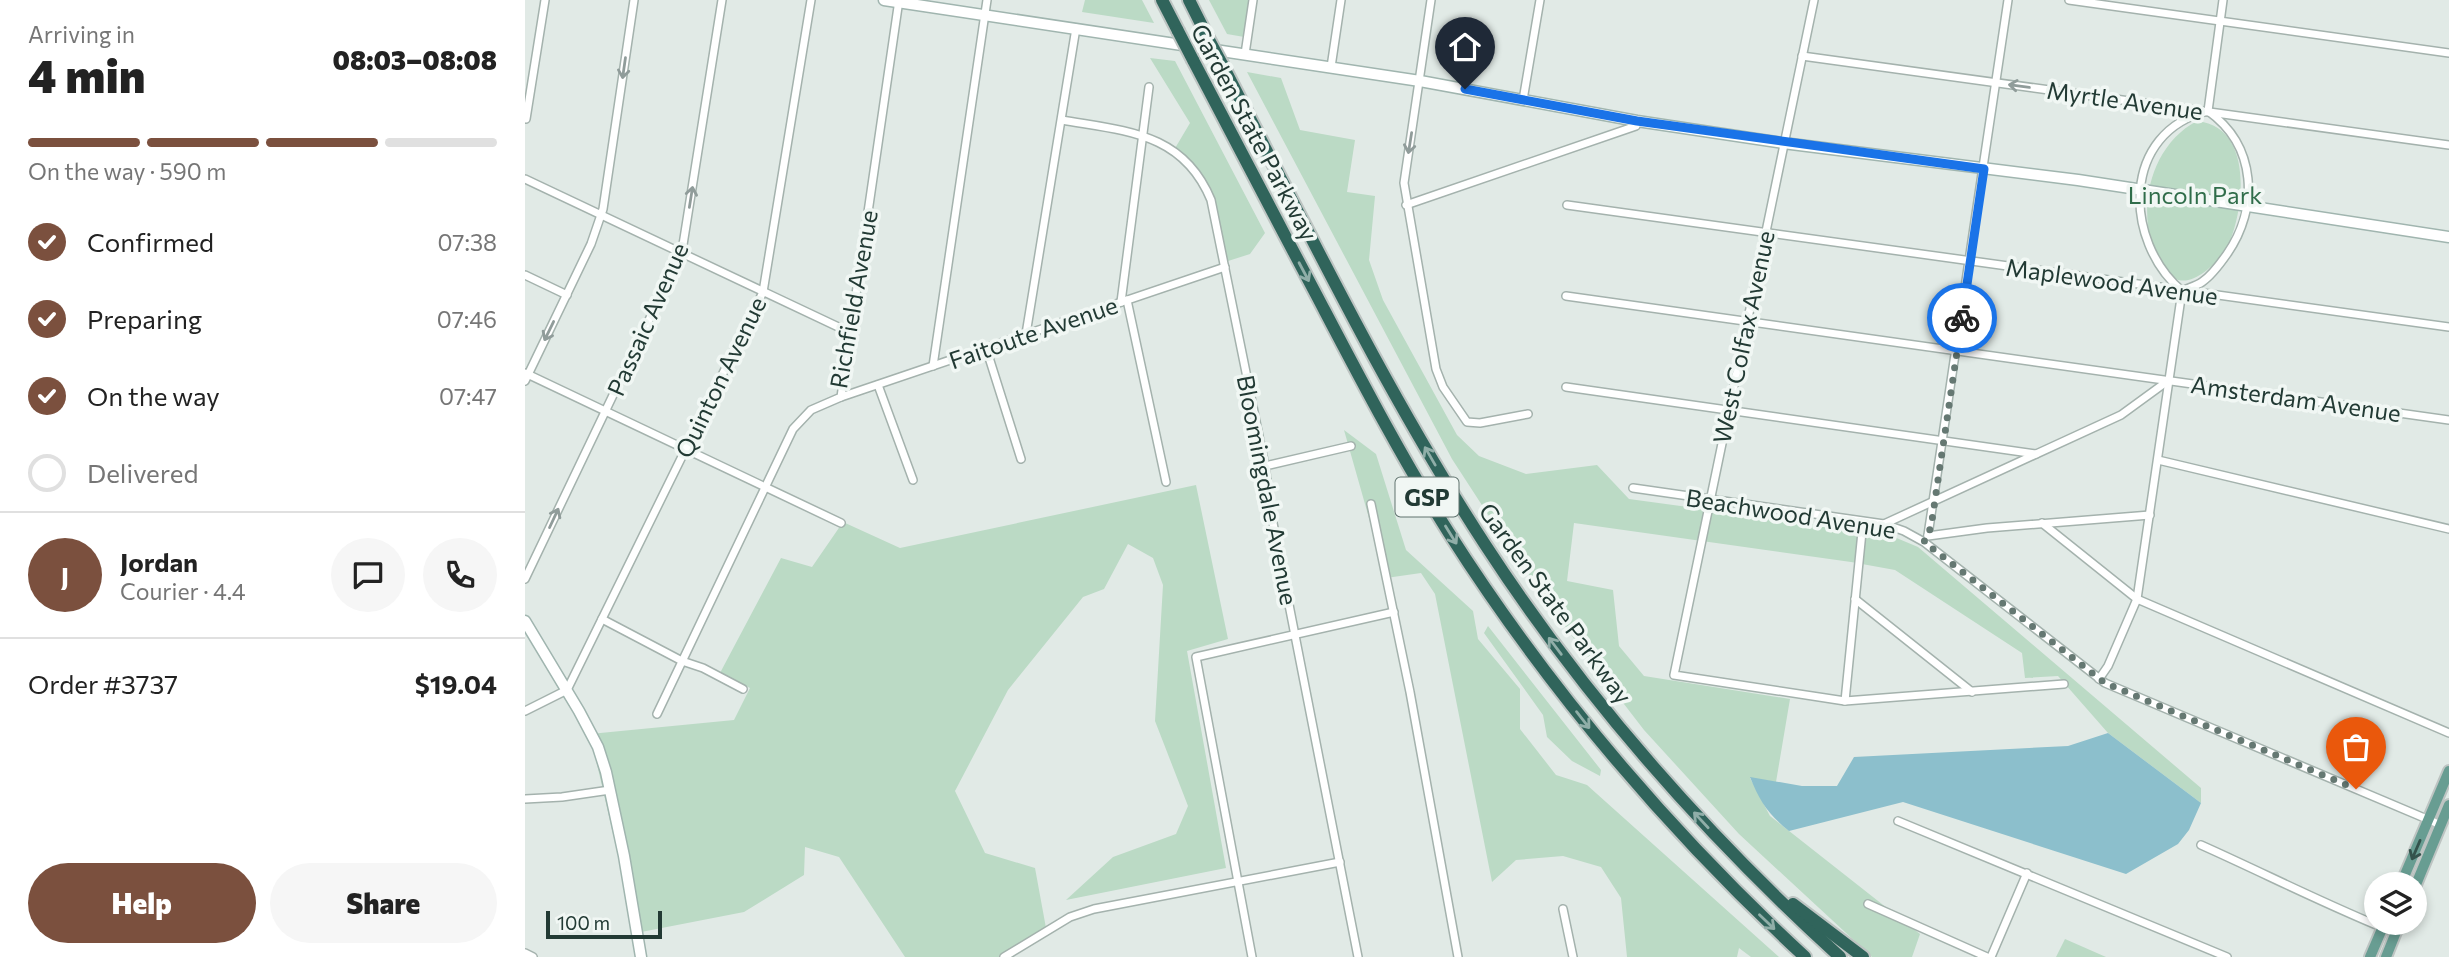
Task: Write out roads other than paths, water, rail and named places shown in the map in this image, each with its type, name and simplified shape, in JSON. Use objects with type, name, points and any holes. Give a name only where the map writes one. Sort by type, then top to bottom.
[{"type":"highway","name":"Garden State Parkway","points":[[1162,0],[1381,417],[1433,507],[1484,585],[1557,687],[1636,784],[1712,866],[1805,957]]},
{"type":"highway","name":"Garden State Parkway","points":[[1189,0],[1390,386],[1488,549],[1551,640],[1610,716],[1683,801],[1748,870],[1840,957]]},
{"type":"highway","points":[[1748,870],[1863,957]]},
{"type":"main road","points":[[2406,872],[2449,771]]},
{"type":"main road","points":[[2421,872],[2449,805]]},
{"type":"main road","points":[[2370,957],[2380,935]]},
{"type":"main road","points":[[2386,957],[2395,935]]},
{"type":"street","points":[[526,119],[545,0]]},
{"type":"street","points":[[634,0],[601,215],[591,244],[526,376],[841,523]]},
{"type":"street","name":"Passaic Avenue","points":[[525,579],[681,253],[722,0]]},
{"type":"street","name":"Quinton Avenue","points":[[566,690],[763,292],[811,0]]},
{"type":"street","points":[[884,0],[1419,80],[1637,121],[2140,190],[2449,237]]},
{"type":"street","points":[[933,366],[987,0]]},
{"type":"street","points":[[1245,54],[1254,0]]},
{"type":"street","points":[[1331,67],[1341,0]]},
{"type":"street","points":[[1431,0],[1404,176],[1406,205],[1436,369],[1443,387],[1462,416],[1471,423],[1528,414]]},
{"type":"street","points":[[1523,100],[1540,0]]},
{"type":"street","name":"West Colfax Avenue","points":[[1814,0],[1674,675],[1845,701]]},
{"type":"street","points":[[2008,0],[1935,500],[1926,539],[2099,679],[2441,825]]},
{"type":"street","points":[[2069,0],[2449,53]]},
{"type":"street","points":[[2208,111],[2223,0]]},
{"type":"street","name":"Richfield Avenue","points":[[657,714],[797,424],[817,407],[841,397],[898,1]]},
{"type":"street","points":[[1026,334],[1076,28]]},
{"type":"street","name":"Myrtle Avenue","points":[[1802,56],[2449,145]]},
{"type":"street","points":[[1149,87],[1124,301],[1166,482]]},
{"type":"street","points":[[2182,291],[2162,272],[2150,250],[2143,226],[2140,190],[2147,162],[2161,139],[2181,121],[2208,111]]},
{"type":"street","points":[[2182,291],[2201,283],[2223,260],[2239,233],[2248,206],[2248,175],[2241,154],[2224,126],[2208,111]]},
{"type":"street","name":"Bloomingdale Avenue","points":[[1062,120],[1142,135],[1173,150],[1189,164],[1202,181],[1213,211],[1265,466],[1358,957]]},
{"type":"street","points":[[1406,205],[1636,126],[1637,121]]},
{"type":"street","points":[[525,179],[851,333]]},
{"type":"street","name":"Maplewood Avenue","points":[[1567,205],[2449,327]]},
{"type":"street","name":"Faitoute Avenue","points":[[841,397],[1224,267]]},
{"type":"street","points":[[525,275],[567,295]]},
{"type":"street","points":[[2099,679],[2108,666],[2137,599],[2182,291]]},
{"type":"street","points":[[1566,296],[2169,380]]},
{"type":"street","points":[[986,348],[1021,459]]},
{"type":"street","name":"Amsterdam Avenue","points":[[1884,524],[2122,415],[2169,380],[2449,420]]},
{"type":"street","points":[[878,385],[913,480]]},
{"type":"street","points":[[1566,387],[2036,454]]},
{"type":"street","points":[[1265,466],[1351,446]]},
{"type":"street","points":[[2158,460],[2449,529]]},
{"type":"street","name":"Beachwood Avenue","points":[[1633,488],[1884,524],[1926,539],[2042,523],[2150,516]]},
{"type":"street","points":[[1371,504],[1386,569],[1458,957]]},
{"type":"street","points":[[1863,522],[1845,701],[2064,684]]},
{"type":"street","points":[[2042,523],[2137,599],[2449,733]]},
{"type":"street","points":[[1856,599],[1972,692]]},
{"type":"street","points":[[1252,957],[1196,657],[1394,612]]},
{"type":"street","points":[[602,619],[743,689]]},
{"type":"street","points":[[525,621],[598,747],[610,790],[642,957]]},
{"type":"street","points":[[525,711],[566,690]]},
{"type":"street","points":[[525,799],[610,790]]},
{"type":"street","points":[[1898,821],[2227,957]]},
{"type":"street","points":[[2201,845],[2300,889],[2329,906],[2364,918]]},
{"type":"street","points":[[1004,957],[1070,917],[1094,909],[1341,862]]},
{"type":"street","points":[[1868,904],[1989,957],[2027,873]]},
{"type":"street","points":[[1563,909],[1573,957]]},
{"type":"street","points":[[525,953],[533,957]]},
{"type":"water","points":[[2108,733],[2201,803],[2189,830],[2178,844],[2126,874],[1903,802],[1789,831],[1765,807],[1750,777],[1802,786],[1837,786],[1854,757],[2068,746]]},
{"type":"park label","name":"Lincoln Park","points":[[2195,194]]}]
